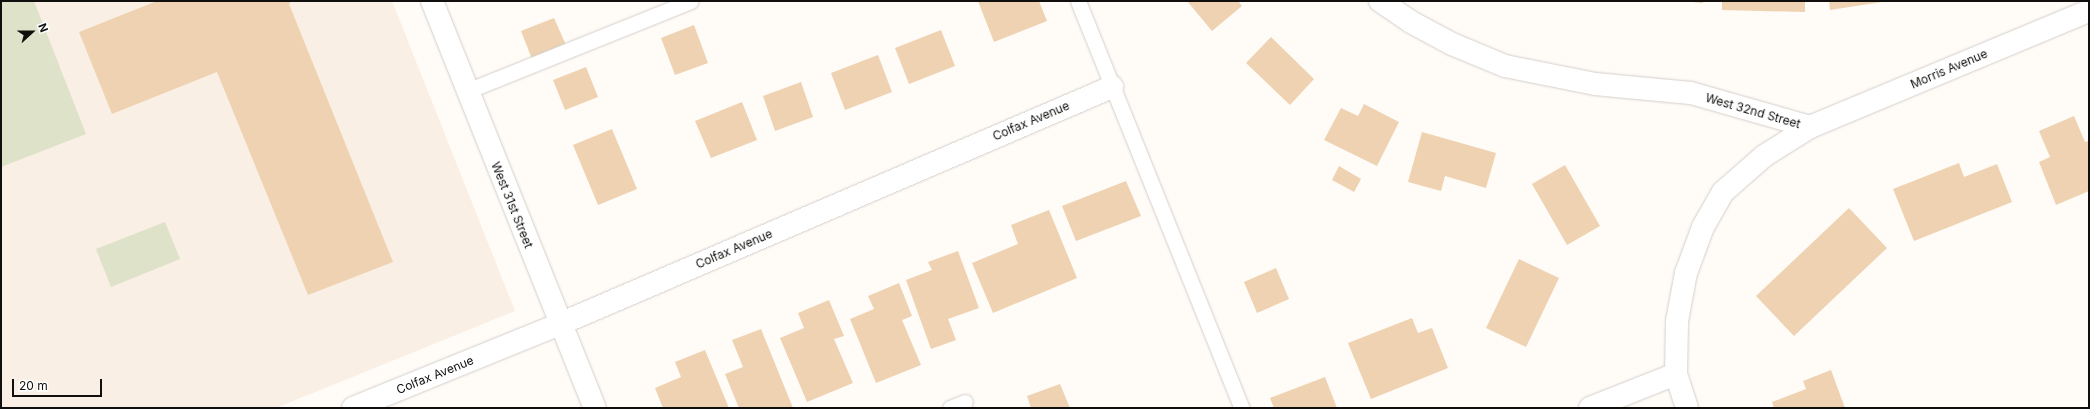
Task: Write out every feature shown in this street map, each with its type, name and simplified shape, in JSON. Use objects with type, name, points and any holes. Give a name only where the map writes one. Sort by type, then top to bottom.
[{"type":"street","name":"West 31st Street","points":[[432,1],[560,324],[595,408]]},
{"type":"street","name":"West 32nd Street","points":[[1380,1],[1411,22],[1452,44],[1505,66],[1595,84],[1691,93],[1810,127]]},
{"type":"street","name":"Morris Avenue","points":[[1810,127],[2089,11]]},
{"type":"street","name":"Colfax Avenue","points":[[353,408],[560,324],[1112,87]]},
{"type":"street","name":"West 32nd Street","points":[[1688,408],[1676,374],[1679,314],[1686,273],[1703,227],[1723,192],[1764,156],[1810,127]]},
{"type":"street","points":[[1592,408],[1676,374]]},
{"type":"lane","points":[[467,90],[691,1]]},
{"type":"lane","points":[[1078,1],[1242,408]]},
{"type":"lane","points":[[950,408],[964,402]]},
{"type":"shaded area","points":[[1,1],[392,1],[515,311],[276,408],[1,408]]},
{"type":"green space","points":[[1,1],[34,1],[86,134],[1,167]]},
{"type":"green space","points":[[165,222],[180,259],[111,287],[96,249]]},
{"type":"building","points":[[157,1],[291,1],[289,4],[393,262],[308,295],[217,72],[112,114],[79,32]]},
{"type":"building","points":[[978,1],[1039,1],[1047,21],[994,42]]},
{"type":"building","points":[[1187,1],[1238,1],[1242,6],[1212,31]]},
{"type":"building","points":[[1703,1],[1703,3],[1692,2]]},
{"type":"building","points":[[1722,1],[1805,1],[1805,12],[1722,10]]},
{"type":"building","points":[[1829,1],[1882,1],[1882,2],[1830,10]]},
{"type":"building","points":[[554,18],[566,45],[532,59],[521,31]]},
{"type":"building","points":[[694,25],[708,63],[675,75],[661,38]]},
{"type":"building","points":[[941,30],[955,66],[909,84],[895,48]]},
{"type":"building","points":[[1271,37],[1314,79],[1290,105],[1246,63]]},
{"type":"building","points":[[878,55],[892,92],[845,110],[831,73]]},
{"type":"building","points":[[586,67],[598,97],[565,110],[553,80]]},
{"type":"building","points":[[801,82],[813,117],[775,131],[763,96]]},
{"type":"building","points":[[742,102],[757,140],[711,158],[695,121]]},
{"type":"building","points":[[1364,104],[1399,122],[1377,166],[1324,140],[1341,108],[1358,116]]},
{"type":"building","points":[[2074,116],[2085,142],[2089,141],[2089,191],[2056,205],[2039,162],[2050,157],[2039,131]]},
{"type":"building","points":[[612,129],[637,189],[598,205],[573,145]]},
{"type":"building","points":[[1422,132],[1496,153],[1486,188],[1445,176],[1441,191],[1408,182]]},
{"type":"building","points":[[1959,163],[1964,177],[1997,164],[2012,202],[1914,241],[1893,189]]},
{"type":"building","points":[[1565,165],[1600,226],[1567,245],[1532,184]]},
{"type":"building","points":[[1339,166],[1361,179],[1354,192],[1332,180]]},
{"type":"building","points":[[1126,181],[1141,216],[1076,241],[1062,206]]},
{"type":"building","points":[[1849,208],[1887,248],[1794,336],[1756,296]]},
{"type":"building","points":[[1049,210],[1077,278],[993,313],[972,263],[1018,244],[1011,225]]},
{"type":"building","points":[[958,251],[979,308],[948,319],[956,340],[931,349],[906,280],[932,270],[928,262]]},
{"type":"building","points":[[1519,259],[1559,278],[1526,347],[1486,328]]},
{"type":"building","points":[[1276,268],[1289,299],[1257,313],[1244,282]]},
{"type":"building","points":[[899,283],[912,316],[902,320],[921,365],[876,383],[850,319],[874,309],[868,296]]},
{"type":"building","points":[[829,300],[844,336],[834,339],[853,383],[807,402],[780,338],[804,328],[798,313]]},
{"type":"building","points":[[1412,318],[1418,333],[1432,328],[1448,368],[1371,399],[1348,343]]},
{"type":"building","points":[[761,329],[793,408],[739,408],[725,374],[743,367],[732,340]]},
{"type":"building","points":[[705,350],[729,408],[663,408],[655,388],[681,377],[675,362]]},
{"type":"building","points":[[1831,370],[1845,408],[1774,408],[1772,402],[1806,389],[1803,381]]},
{"type":"building","points":[[1325,377],[1337,408],[1274,408],[1270,398]]},
{"type":"building","points":[[1060,384],[1070,408],[1031,408],[1027,396]]}]
